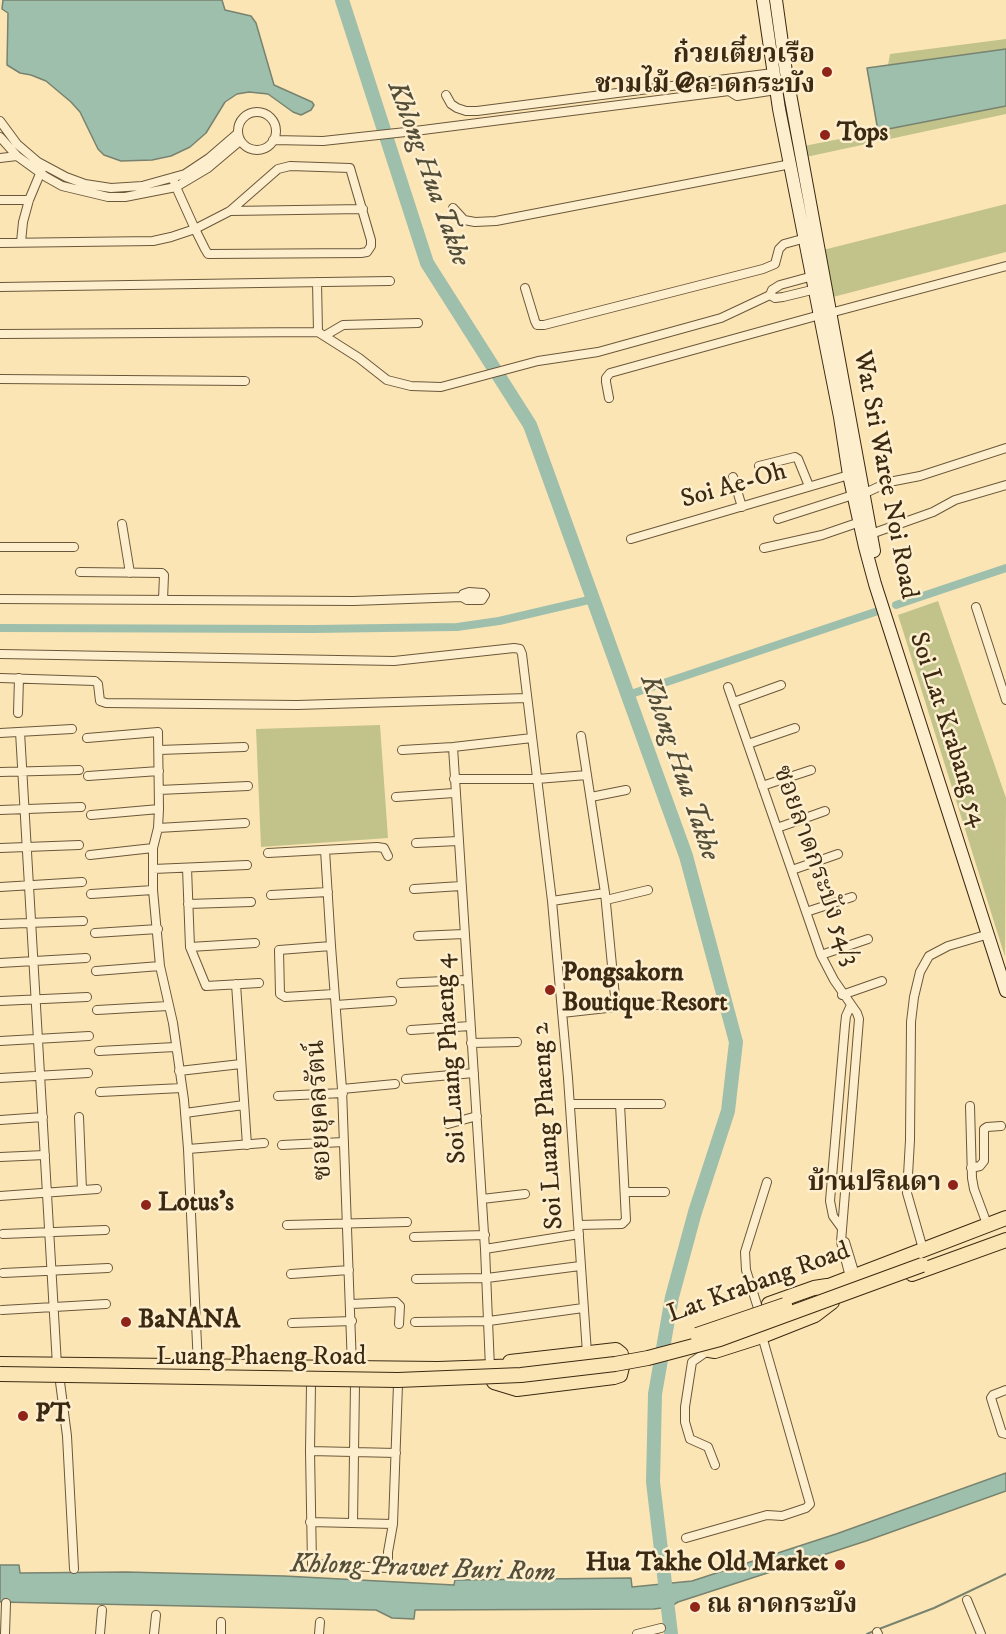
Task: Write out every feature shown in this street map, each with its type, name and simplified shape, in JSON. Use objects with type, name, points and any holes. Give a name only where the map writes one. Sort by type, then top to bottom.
[{"type":"main road","name":"Wat Sri Waree Noi Road","points":[[763,0],[825,314],[849,475],[871,534],[888,620]]},
{"type":"main road","name":"Wat Sri Waree Noi Road","points":[[776,0],[780,81],[791,164],[816,289],[825,314],[854,433],[860,522],[875,584],[888,620]]},
{"type":"main road","name":"Soi Lat Krabang 54","points":[[888,620],[1006,991]]},
{"type":"main road","name":"Lat Krabang Road","points":[[521,1373],[594,1371],[643,1362],[715,1344],[787,1311],[827,1286],[1006,1218]]},
{"type":"main road","points":[[0,1372],[470,1373],[525,1371],[580,1365],[670,1348],[730,1330],[1006,1226]]},
{"type":"main road","points":[[0,1372],[398,1380],[521,1375],[615,1364],[648,1358],[720,1339],[1006,1234]]},
{"type":"main road","name":"Lat Krabang Road","points":[[787,1311],[832,1302],[1006,1240]]},
{"type":"main road","points":[[827,1286],[814,1288],[705,1327],[702,1333],[709,1350],[716,1351],[815,1315],[832,1302]]},
{"type":"main road","points":[[619,1351],[622,1367],[620,1375],[517,1389],[492,1372],[509,1362],[587,1353],[619,1351]]},
{"type":"main road","name":"Luang Phaeng Road","points":[[0,1364],[352,1367],[521,1373]]},
{"type":"main road","name":"Luang Phaeng Road","points":[[0,1380],[398,1384],[492,1372]]},
{"type":"street","points":[[273,140],[323,141],[729,91],[737,96],[780,81]]},
{"type":"street","points":[[446,95],[451,104],[457,108],[477,111],[780,81]]},
{"type":"street","points":[[0,121],[17,144],[62,186],[108,197],[125,197],[175,183],[208,168],[239,137],[241,120],[251,113],[264,114],[273,122],[275,134],[269,145],[257,150],[250,149],[239,137]]},
{"type":"street","points":[[0,137],[17,156],[42,169]]},
{"type":"street","points":[[0,158],[17,156]]},
{"type":"street","points":[[453,208],[464,220],[496,221],[791,164]]},
{"type":"street","points":[[0,243],[153,241],[171,237],[195,229],[231,211],[278,169],[290,166],[350,168],[371,240],[367,252],[361,254],[208,254],[195,229],[175,183]]},
{"type":"street","points":[[21,242],[29,200],[42,169]]},
{"type":"street","points":[[0,200],[29,200]]},
{"type":"street","points":[[231,211],[363,209]]},
{"type":"street","points":[[525,288],[537,325],[544,326],[763,269],[775,264],[779,249],[784,244],[806,238]]},
{"type":"street","points":[[609,398],[606,378],[610,373],[1006,266]]},
{"type":"street","points":[[316,282],[322,333],[387,380],[411,386],[441,387],[538,361],[598,352],[721,318],[770,295],[772,290],[780,285],[813,276]]},
{"type":"street","points":[[0,287],[390,281]]},
{"type":"street","points":[[770,295],[775,298],[783,297],[816,289]]},
{"type":"street","points":[[0,334],[322,333],[343,325],[418,323]]},
{"type":"street","points":[[0,379],[245,381]]},
{"type":"street","points":[[778,519],[858,495],[889,482],[920,476],[1006,448]]},
{"type":"street","points":[[759,465],[795,457],[798,459],[809,486]]},
{"type":"street","name":"Soi Ae-Oh","points":[[631,538],[849,475]]},
{"type":"street","points":[[733,477],[742,507]]},
{"type":"street","points":[[871,534],[933,512],[955,500],[1006,485]]},
{"type":"street","points":[[764,548],[822,535],[860,522]]},
{"type":"street","points":[[122,524],[130,573]]},
{"type":"street","points":[[0,547],[74,547]]},
{"type":"street","points":[[81,572],[164,574],[163,600]]},
{"type":"street","points":[[0,599],[354,601],[462,597]]},
{"type":"street","points":[[976,608],[1006,700]]},
{"type":"street","name":"Soi Luang Phaeng 2","points":[[0,654],[394,661],[518,648],[522,654],[552,901],[570,1104],[587,1353]]},
{"type":"street","points":[[0,678],[95,681],[98,684],[100,702],[106,703],[286,705],[527,698]]},
{"type":"street","points":[[18,713],[19,678]]},
{"type":"street","points":[[734,702],[781,685]]},
{"type":"street","name":"ซอยลาดกระบัง 54/3","points":[[728,687],[821,955],[842,995],[857,1013],[859,1024],[841,1232],[841,1247],[853,1276]]},
{"type":"street","points":[[748,744],[795,728]]},
{"type":"street","points":[[0,733],[72,729]]},
{"type":"street","points":[[20,732],[57,1365]]},
{"type":"street","points":[[87,738],[158,732],[159,809],[158,828],[153,848],[153,891],[160,966],[173,1023],[185,1113],[198,1366]]},
{"type":"street","points":[[580,736],[606,896],[616,1007]]},
{"type":"street","points":[[402,750],[532,738]]},
{"type":"street","points":[[159,750],[244,747]]},
{"type":"street","name":"Soi Luang Phaeng 4","points":[[453,747],[454,793],[485,1235],[492,1372]]},
{"type":"street","points":[[0,772],[79,770]]},
{"type":"street","points":[[762,786],[811,770]]},
{"type":"street","points":[[88,777],[159,771]]},
{"type":"street","points":[[454,779],[537,779],[587,775]]},
{"type":"street","points":[[159,790],[248,786]]},
{"type":"street","points":[[591,797],[626,790]]},
{"type":"street","points":[[396,797],[454,793]]},
{"type":"street","points":[[0,810],[81,807]]},
{"type":"street","points":[[91,815],[159,809]]},
{"type":"street","points":[[777,828],[825,812]]},
{"type":"street","points":[[158,828],[245,824]]},
{"type":"street","points":[[416,843],[458,841]]},
{"type":"street","points":[[0,848],[79,845]]},
{"type":"street","points":[[268,854],[381,847],[386,850],[388,856]]},
{"type":"street","points":[[90,855],[153,848]]},
{"type":"street","name":"ซอยยุคลรัตน์","points":[[325,850],[343,1091],[352,1367]]},
{"type":"street","points":[[792,870],[838,854]]},
{"type":"street","points":[[153,869],[248,865]]},
{"type":"street","points":[[187,868],[190,947],[206,986],[259,983]]},
{"type":"street","points":[[0,887],[82,882]]},
{"type":"street","points":[[414,888],[461,886]]},
{"type":"street","points":[[552,901],[648,890]]},
{"type":"street","points":[[91,894],[153,891]]},
{"type":"street","points":[[271,895],[328,892]]},
{"type":"street","points":[[806,912],[852,897]]},
{"type":"street","points":[[188,904],[251,903]]},
{"type":"street","points":[[0,924],[83,921]]},
{"type":"street","points":[[95,933],[158,929]]},
{"type":"street","points":[[418,936],[464,934]]},
{"type":"street","points":[[923,1249],[907,1193],[911,1022],[914,997],[920,972],[929,956],[948,946],[989,934]]},
{"type":"street","points":[[821,955],[868,939]]},
{"type":"street","points":[[190,947],[255,943]]},
{"type":"street","points":[[331,946],[279,950],[280,993],[285,997],[334,993]]},
{"type":"street","points":[[0,963],[86,958]]},
{"type":"street","points":[[96,971],[160,966]]},
{"type":"street","points":[[400,983],[467,980]]},
{"type":"street","points":[[842,995],[882,981]]},
{"type":"street","points":[[236,984],[247,1144]]},
{"type":"street","points":[[0,1001],[87,997]]},
{"type":"street","points":[[336,1005],[392,1001]]},
{"type":"street","points":[[562,1013],[616,1007],[691,1004]]},
{"type":"street","points":[[841,1232],[833,1216],[830,1201],[845,1025],[851,1005]]},
{"type":"street","points":[[97,1010],[168,1006]]},
{"type":"street","points":[[411,1030],[470,1026]]},
{"type":"street","points":[[0,1041],[89,1036]]},
{"type":"street","points":[[471,1043],[517,1042]]},
{"type":"street","points":[[99,1051],[175,1047]]},
{"type":"street","points":[[179,1071],[242,1064]]},
{"type":"street","points":[[0,1078],[87,1073]]},
{"type":"street","points":[[406,1079],[474,1073]]},
{"type":"street","points":[[278,1096],[395,1084]]},
{"type":"street","points":[[100,1092],[182,1088]]},
{"type":"street","points":[[570,1104],[661,1104]]},
{"type":"street","points":[[485,1249],[624,1223],[626,1217],[620,1104]]},
{"type":"street","points":[[185,1113],[244,1106]]},
{"type":"street","points":[[970,1106],[971,1168],[974,1189],[987,1224]]},
{"type":"street","points":[[448,1124],[477,1116]]},
{"type":"street","points":[[0,1120],[43,1117]]},
{"type":"street","points":[[79,1118],[82,1190]]},
{"type":"street","points":[[971,1168],[980,1166],[984,1161],[984,1129],[1000,1126]]},
{"type":"street","points":[[282,1146],[344,1142]]},
{"type":"street","points":[[188,1149],[264,1143]]},
{"type":"street","points":[[0,1157],[45,1155]]},
{"type":"street","points":[[758,1308],[746,1270],[745,1252],[767,1182]]},
{"type":"street","points":[[0,1196],[97,1189]]},
{"type":"street","points":[[625,1192],[665,1192]]},
{"type":"street","points":[[482,1199],[525,1194]]},
{"type":"street","points":[[287,1225],[407,1222]]},
{"type":"street","points":[[3,1234],[105,1230]]},
{"type":"street","points":[[414,1237],[485,1235]]},
{"type":"street","points":[[416,1279],[487,1278],[580,1266]]},
{"type":"street","points":[[3,1273],[108,1268]]},
{"type":"street","points":[[291,1274],[350,1270]]},
{"type":"street","points":[[351,1304],[396,1302],[400,1306],[399,1324]]},
{"type":"street","points":[[2,1310],[106,1304]]},
{"type":"street","points":[[415,1322],[489,1321],[583,1308]]},
{"type":"street","points":[[292,1323],[352,1321]]},
{"type":"street","points":[[686,1538],[766,1515],[782,1516],[806,1508],[810,1504],[762,1336]]},
{"type":"street","points":[[709,1350],[692,1362],[685,1422],[690,1440],[708,1448],[715,1465]]},
{"type":"street","points":[[60,1382],[67,1436],[74,1569]]},
{"type":"street","points":[[311,1384],[312,1564],[388,1568],[388,1552],[393,1524],[398,1384]]},
{"type":"street","points":[[353,1523],[355,1384]]},
{"type":"street","points":[[1006,1390],[991,1398],[1002,1433],[1006,1434]]},
{"type":"street","points":[[310,1451],[396,1453]]},
{"type":"street","points":[[310,1522],[393,1524]]},
{"type":"street","points":[[967,1600],[981,1634]]},
{"type":"street","points":[[5,1634],[6,1603]]},
{"type":"street","points":[[100,1634],[102,1611]]},
{"type":"street","points":[[154,1634],[156,1615]]},
{"type":"street","points":[[221,1622],[221,1634]]},
{"type":"street","points":[[319,1634],[320,1622]]},
{"type":"street","points":[[637,1634],[660,1628]]},
{"type":"green space","points":[[1006,39],[1006,49],[888,65],[890,54]]},
{"type":"green space","points":[[1006,106],[1006,114],[806,157],[804,146]]},
{"type":"green space","points":[[1006,204],[1006,252],[833,297],[823,250]]},
{"type":"green space","points":[[938,601],[1006,798],[1005,957],[898,615]]},
{"type":"green space","points":[[380,725],[388,838],[261,847],[256,729]]},
{"type":"shaded area","points":[[3,0],[222,0],[225,10],[251,16],[256,23],[274,85],[314,105],[311,110],[301,115],[268,94],[249,92],[237,94],[225,102],[206,133],[190,147],[171,156],[152,160],[121,161],[104,155],[98,149],[80,112],[71,102],[46,81],[20,73],[7,65],[8,13],[2,9]]},
{"type":"shaded area","points":[[1006,49],[1006,106],[878,131],[867,68]]},
{"type":"shaded area","points":[[1006,1473],[1006,1491],[866,1541],[678,1602],[670,1607],[654,1609],[415,1610],[414,1619],[392,1618],[376,1610],[0,1602],[0,1565],[19,1565],[20,1573],[126,1572],[284,1576],[454,1585],[455,1580],[631,1578],[632,1587],[692,1581],[836,1534]]},
{"type":"waterway","name":"Khlong Hua Takhe","points":[[342,0],[427,263],[530,425],[686,856],[736,1042],[728,1111],[695,1212],[672,1297],[655,1394],[653,1482],[671,1634]]},
{"type":"waterway","points":[[896,605],[1006,568]]},
{"type":"waterway","points":[[0,628],[457,627],[499,621],[593,599]]},
{"type":"waterway","points":[[628,695],[875,612]]},
{"type":"waterway","points":[[879,1629],[934,1608],[1006,1574]]},
{"type":"waterway","points":[[867,1634],[874,1631]]},
{"type":"place","name":"ก๋วยเตี๋ยวเรือ ชามไม้ @ลาดกระบัง","points":[[827,72]]},
{"type":"place","name":"Tops","points":[[825,135]]},
{"type":"place","name":"Pongsakorn Boutique Resort","points":[[550,990]]},
{"type":"place","name":"บ้านปริณดา","points":[[953,1185]]},
{"type":"place","name":"Lotus's","points":[[146,1205]]},
{"type":"place","name":"BaNANA","points":[[126,1322]]},
{"type":"place","name":"PT","points":[[23,1416]]},
{"type":"place","name":"Hua Takhe Old Market","points":[[840,1565]]},
{"type":"place","name":"ณ ลาดกระบัง","points":[[695,1607]]},
{"type":"water label","name":"Khlong Prawet Buri Rom","points":[[423,1570]]}]
